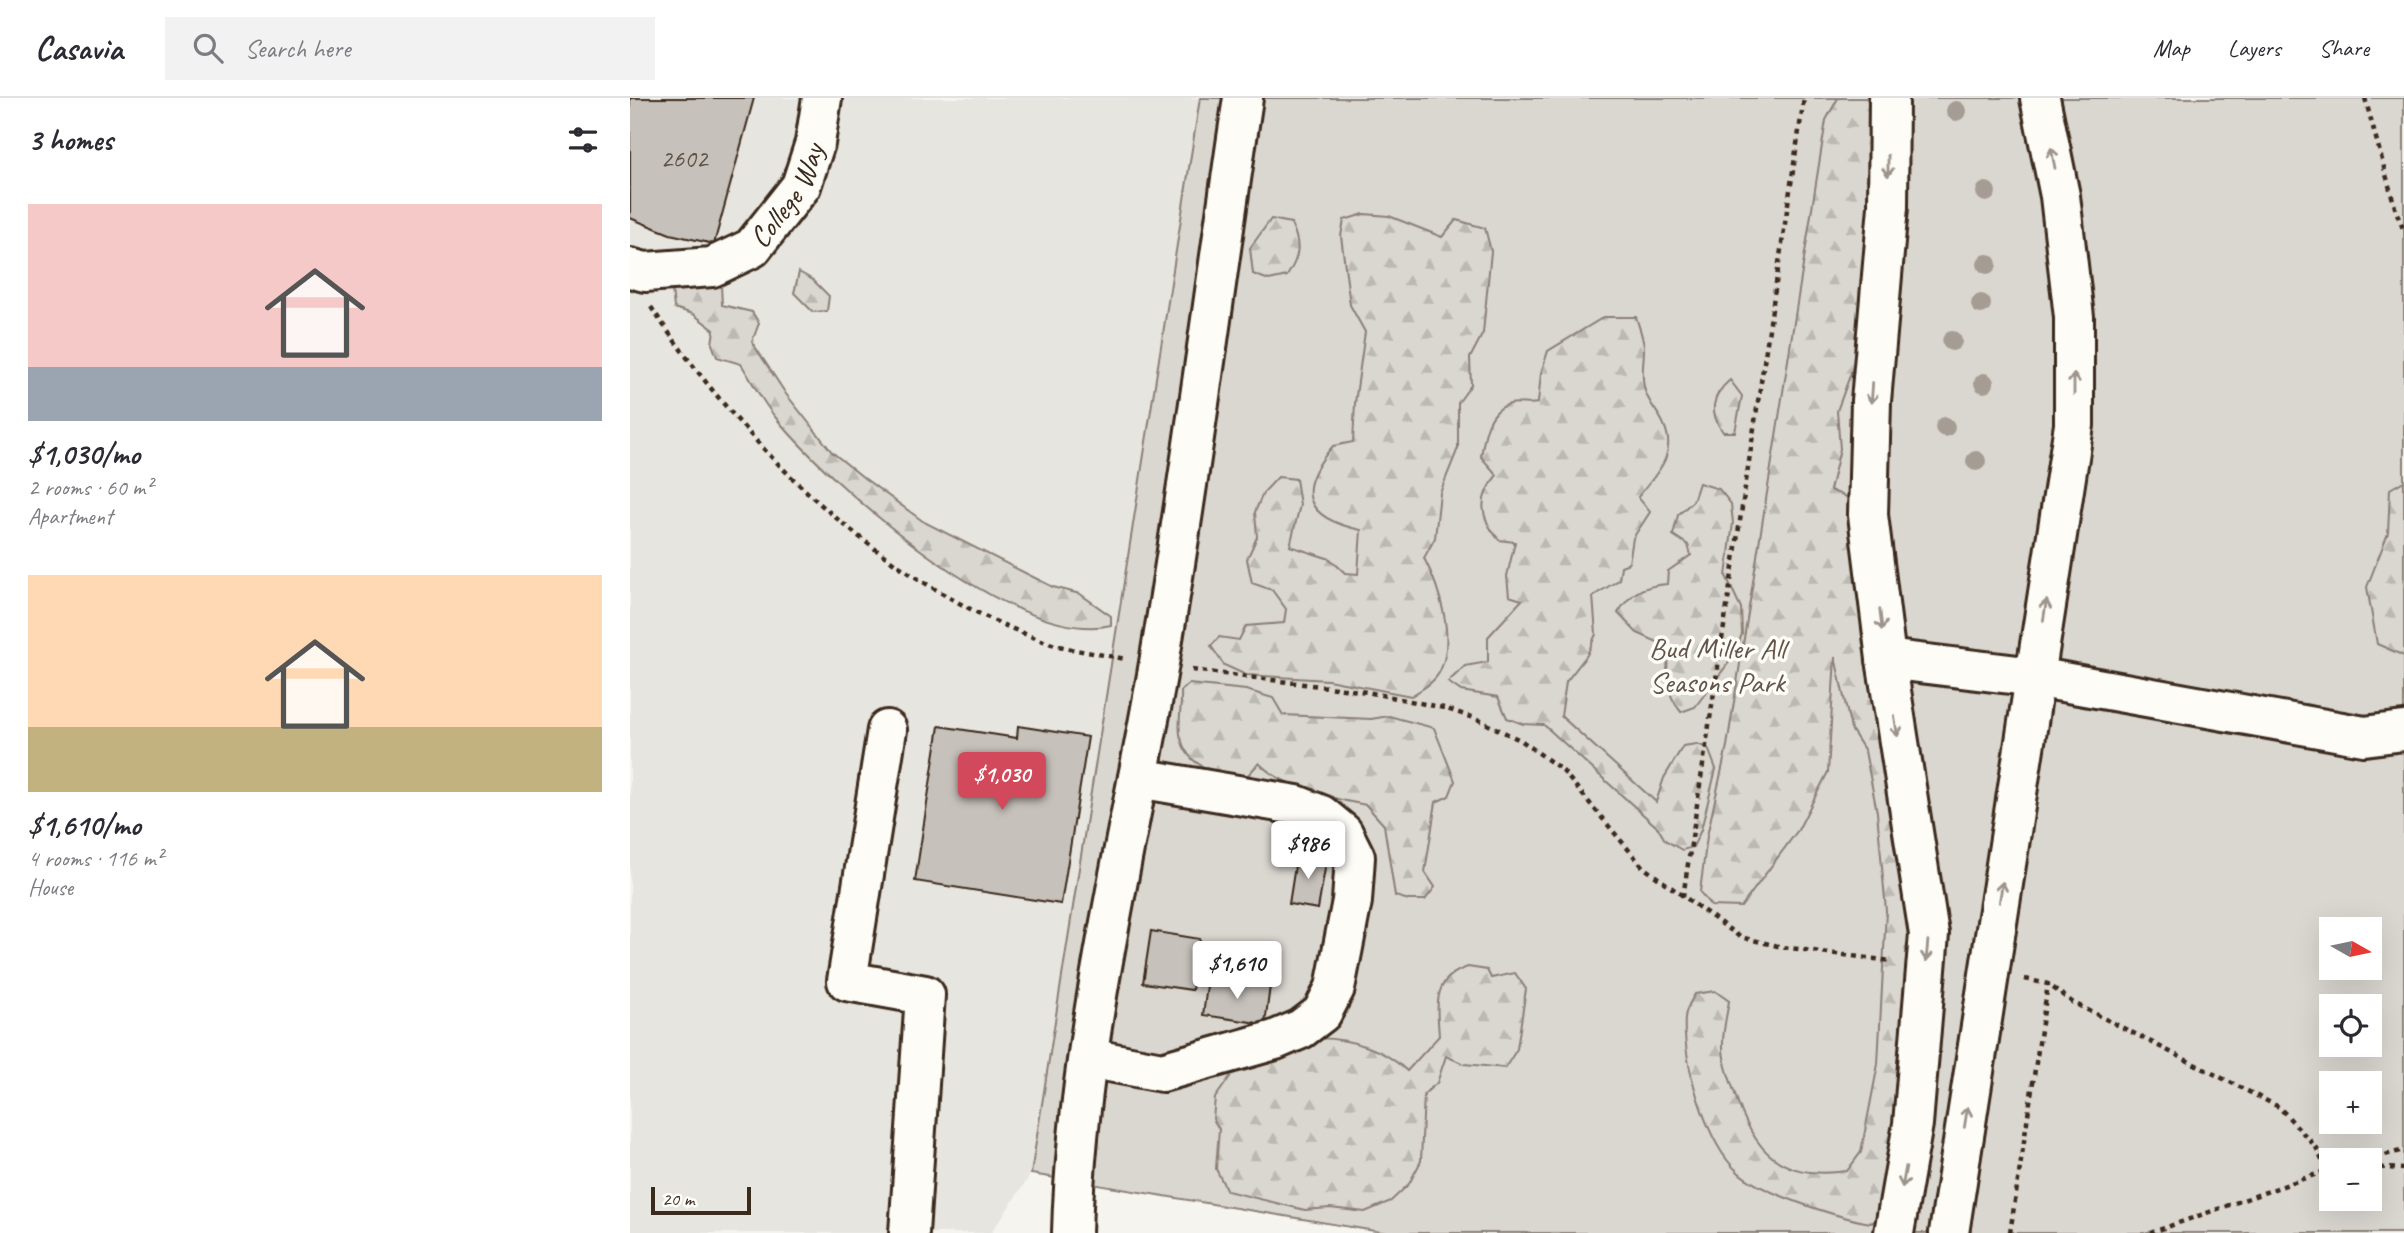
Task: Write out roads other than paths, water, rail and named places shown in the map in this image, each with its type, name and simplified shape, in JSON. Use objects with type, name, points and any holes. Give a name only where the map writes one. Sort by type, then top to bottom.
[{"type":"lane","name":"College Way","points":[[630,268],[645,272],[712,267],[752,248],[802,186],[810,166],[822,98]]},
{"type":"lane","points":[[1072,1233],[1074,1161],[1088,1058],[1157,674],[1242,98]]},
{"type":"lane","points":[[1889,98],[1888,207],[1871,401],[1868,515],[1886,659],[1929,934],[1913,1124],[1894,1233]]},
{"type":"lane","points":[[1949,1233],[2074,412],[2073,303],[2060,196],[2040,98]]},
{"type":"lane","points":[[1886,659],[2035,677],[2364,736],[2404,731]]},
{"type":"lane","points":[[887,730],[847,981],[925,995],[909,1233]]},
{"type":"lane","points":[[1088,1058],[1162,1072],[1275,1040],[1301,1029],[1322,1013],[1335,988],[1352,901],[1354,857],[1343,833],[1321,815],[1296,805],[1138,778]]},
{"type":"park label","name":"Bud Miller All Seasons Park","points":[[1717,665]]}]
